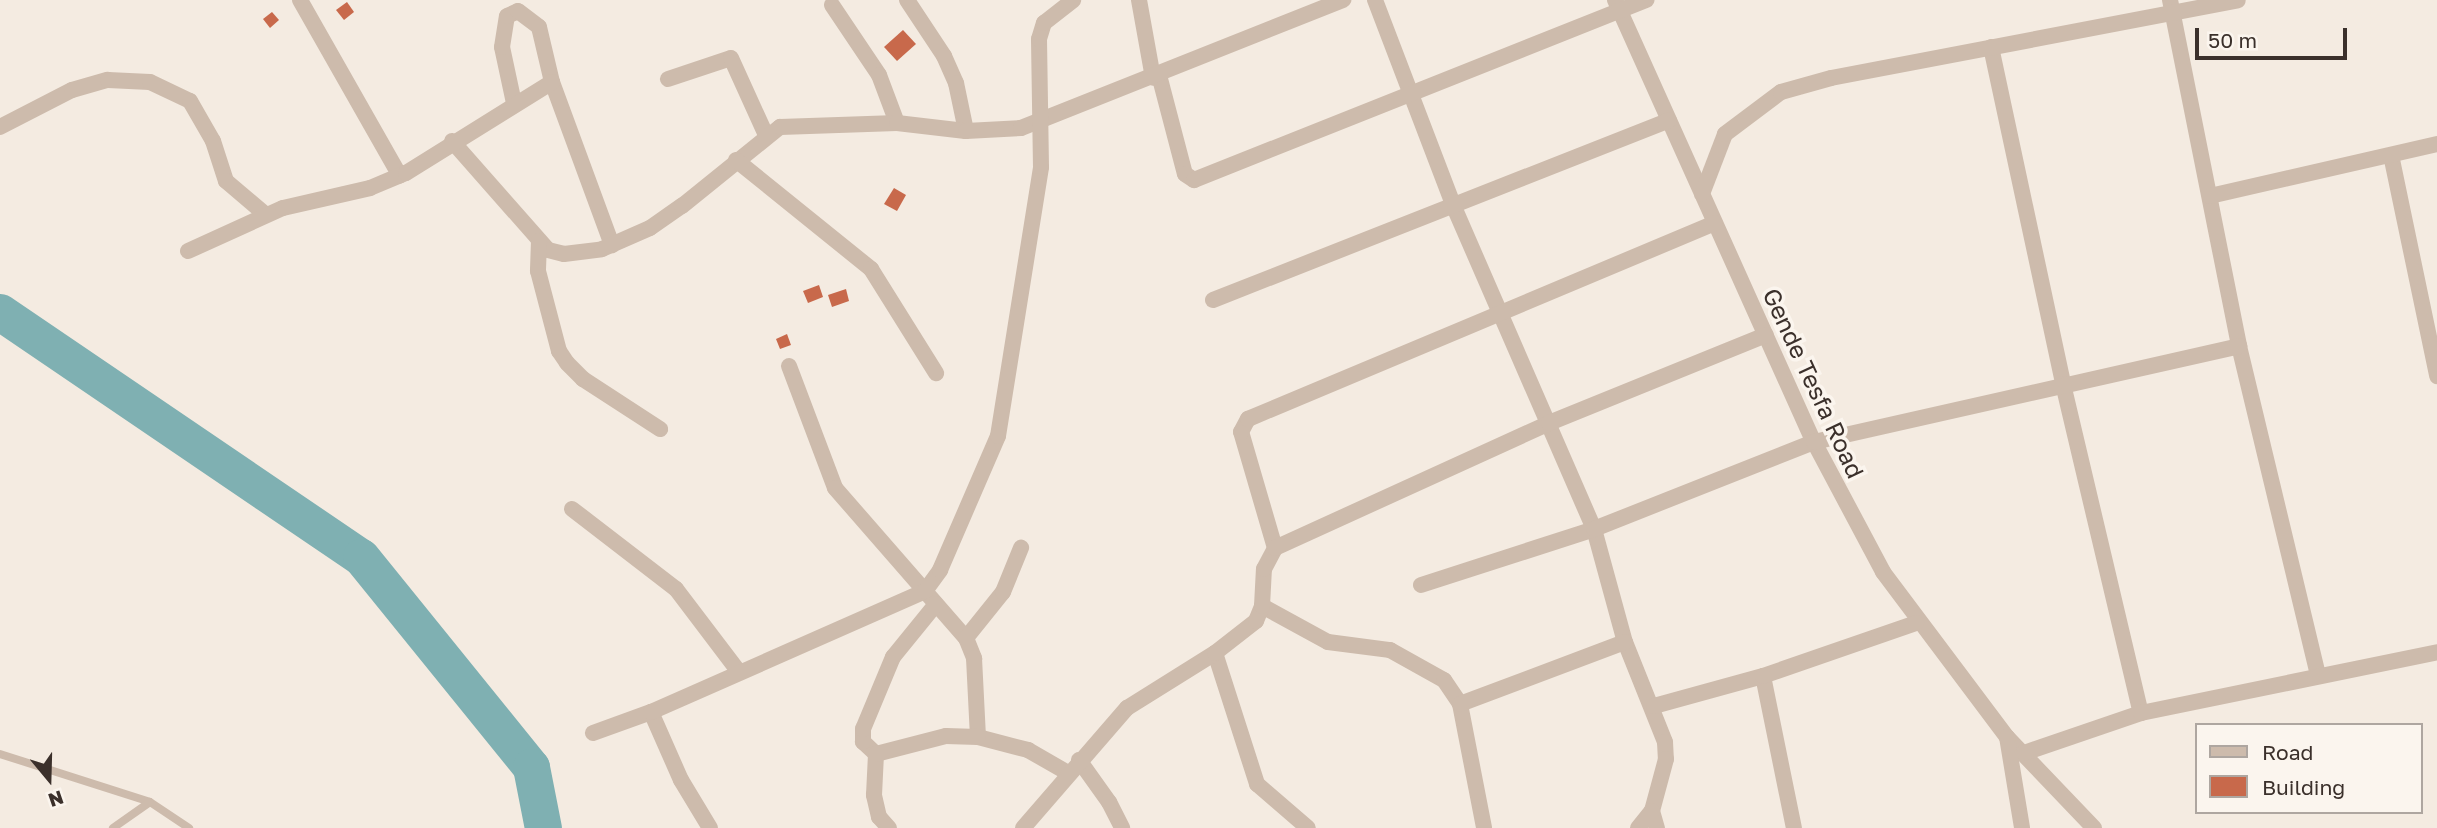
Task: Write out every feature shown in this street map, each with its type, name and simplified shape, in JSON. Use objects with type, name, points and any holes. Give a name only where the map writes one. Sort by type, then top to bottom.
[{"type":"street","points":[[300,0],[400,176]]},
{"type":"street","points":[[907,0],[944,56],[956,83],[966,131]]},
{"type":"street","points":[[593,733],[651,712],[925,591],[953,546],[998,436],[1036,204],[1042,123],[1040,29],[1073,0]]},
{"type":"street","points":[[1139,0],[1156,76],[1185,174],[1194,180],[1410,96],[1618,5],[1646,0]]},
{"type":"street","points":[[452,141],[539,241],[564,254],[612,245],[682,206],[766,135],[795,124],[897,123],[966,131],[1002,131],[1042,123],[1343,0]]},
{"type":"street","points":[[1375,0],[1454,207],[1504,314],[1594,529],[1625,642],[1654,706],[1666,759],[1652,811],[1638,828]]},
{"type":"street","points":[[1702,194],[1725,134],[1781,92],[2171,7],[2238,0]]},
{"type":"street","points":[[832,5],[879,75],[897,123]]},
{"type":"street","name":"Gende Tesfa Road","points":[[1618,5],[1814,442],[1883,572],[1916,623],[2007,737],[2094,828]]},
{"type":"street","points":[[2171,7],[2239,346],[2318,676]]},
{"type":"street","points":[[514,103],[502,47],[507,16],[519,11],[539,27],[552,82],[612,245]]},
{"type":"street","points":[[1991,47],[2063,384],[2141,713]]},
{"type":"street","points":[[668,79],[731,58],[766,135]]},
{"type":"street","points":[[0,127],[72,90],[108,80],[150,82],[190,101],[213,141],[226,181],[266,215]]},
{"type":"street","points":[[188,251],[266,215],[370,188],[400,176],[452,141],[552,82]]},
{"type":"street","points":[[1213,300],[1669,120]]},
{"type":"street","points":[[2210,197],[2437,144]]},
{"type":"street","points":[[2391,155],[2432,327],[2437,376]]},
{"type":"street","points":[[736,160],[871,269],[936,373]]},
{"type":"street","points":[[1275,548],[1241,427],[1273,407],[1504,314],[1715,223]]},
{"type":"street","points":[[539,241],[538,271],[559,351],[583,379],[660,429]]},
{"type":"street","points":[[1023,828],[1128,708],[1247,631],[1262,606],[1264,569],[1275,548],[1549,423],[1766,335]]},
{"type":"street","points":[[1421,584],[1594,529],[1814,442],[2239,346]]},
{"type":"street","points":[[789,366],[835,488],[967,638],[974,658],[978,737]]},
{"type":"street","points":[[572,509],[677,589],[739,672]]},
{"type":"street","points":[[967,638],[1003,592],[1021,548]]},
{"type":"street","points":[[876,754],[863,743],[863,729],[893,657],[936,604]]},
{"type":"street","points":[[1262,606],[1328,642],[1390,650],[1428,668],[1444,680],[1460,704],[1484,828]]},
{"type":"street","points":[[1654,706],[1763,676],[1916,623]]},
{"type":"street","points":[[1460,704],[1625,642]]},
{"type":"street","points":[[2024,754],[2141,713],[2437,652]]},
{"type":"street","points":[[1215,653],[1256,784],[1308,828]]},
{"type":"street","points":[[1763,676],[1794,828]]},
{"type":"street","points":[[651,712],[681,780],[710,828]]},
{"type":"street","points":[[876,754],[946,736],[978,737],[1028,750],[1074,767],[1109,802],[1122,828]]},
{"type":"street","points":[[2007,737],[2022,828]]},
{"type":"street","points":[[876,754],[874,795],[879,817],[889,828]]},
{"type":"street","points":[[1652,811],[1657,828]]},
{"type":"lane","points":[[0,754],[150,802],[189,828]]},
{"type":"lane","points":[[113,828],[150,802]]},
{"type":"building","points":[[347,2],[354,12],[344,20],[336,10]]},
{"type":"building","points":[[272,12],[279,20],[270,28],[263,19]]},
{"type":"building","points":[[903,30],[916,44],[897,61],[884,47]]},
{"type":"building","points":[[894,188],[906,195],[897,211],[884,204]]},
{"type":"building","points":[[819,285],[823,297],[808,303],[803,291]]},
{"type":"building","points":[[846,289],[849,301],[832,307],[828,295]]},
{"type":"building","points":[[787,334],[791,345],[780,349],[776,339]]},
{"type":"waterway","points":[[0,312],[361,557],[531,767],[543,828]]}]
